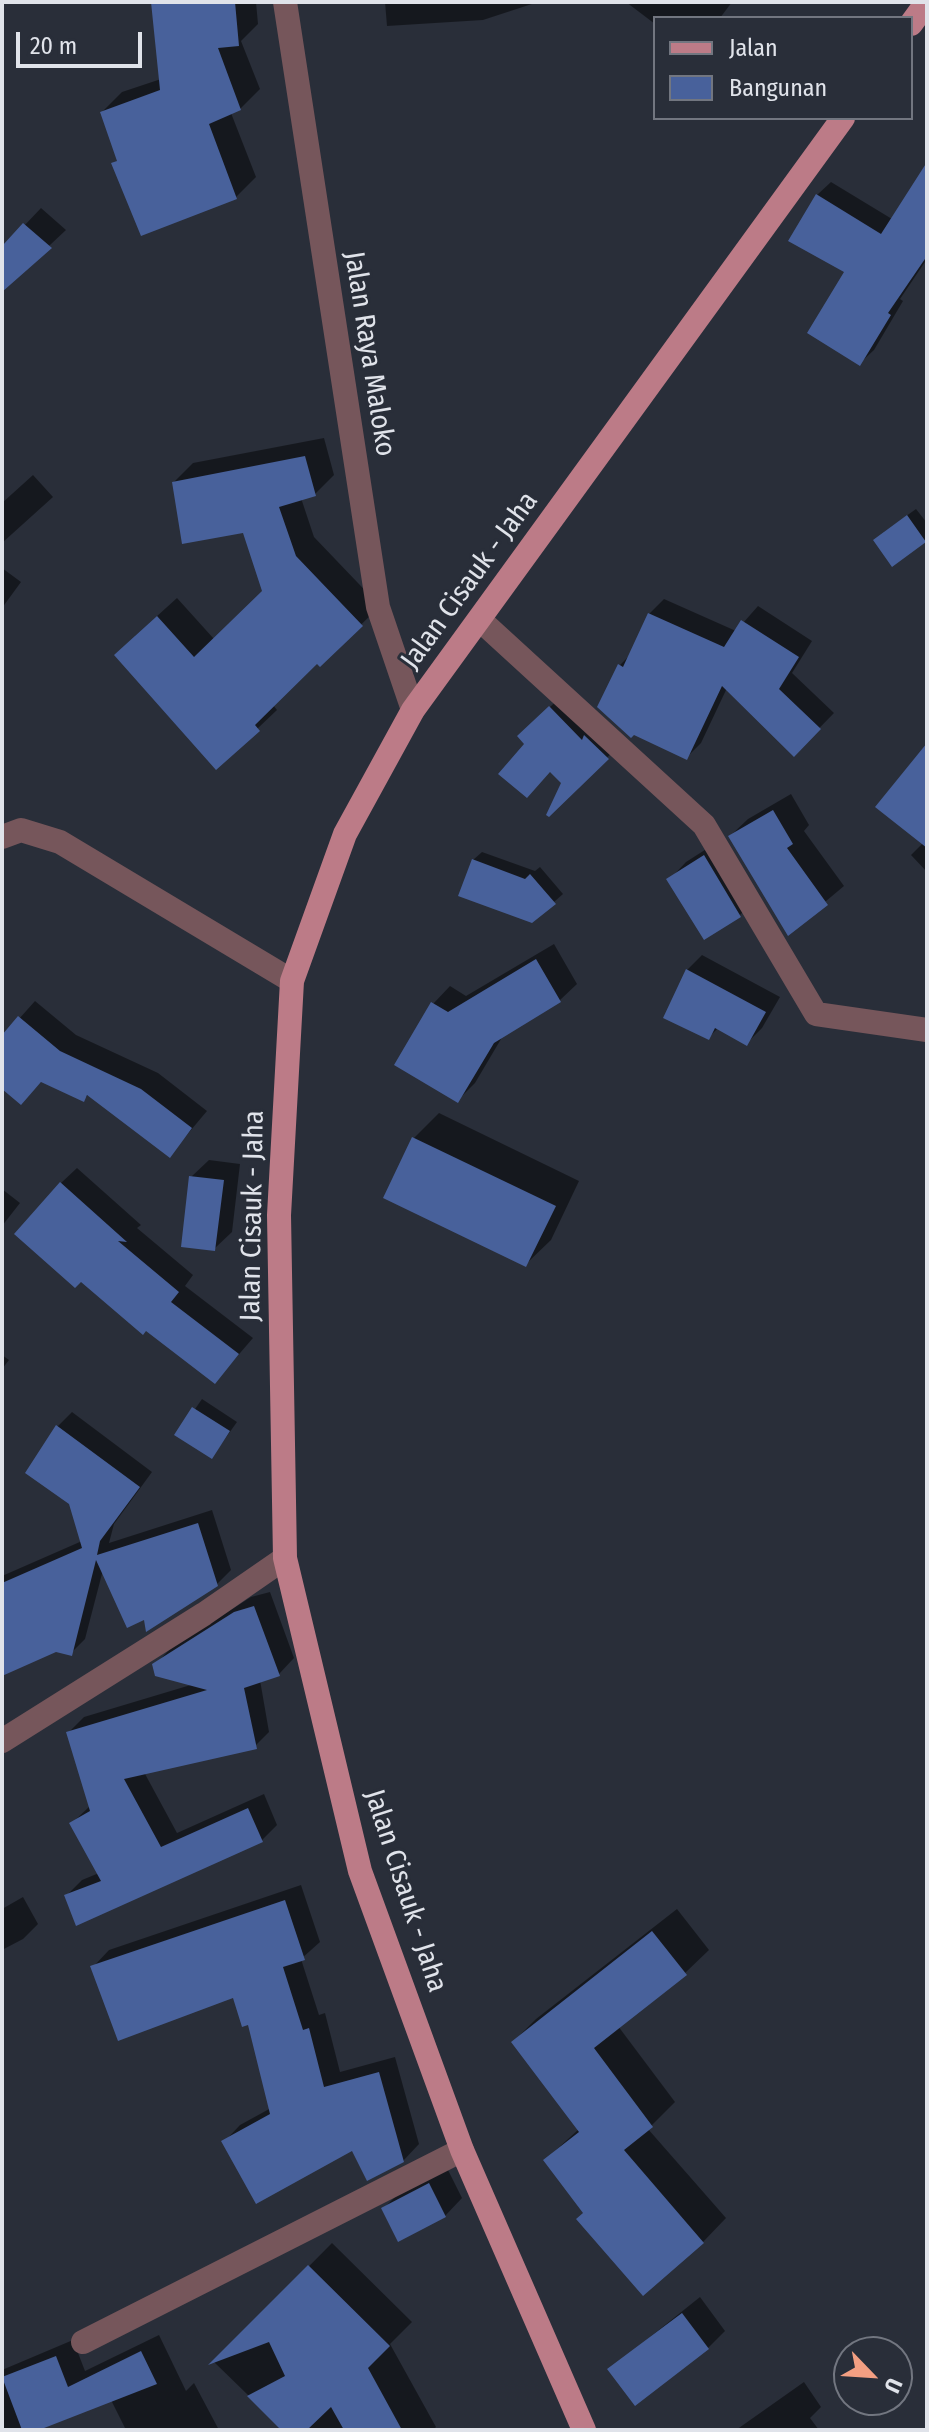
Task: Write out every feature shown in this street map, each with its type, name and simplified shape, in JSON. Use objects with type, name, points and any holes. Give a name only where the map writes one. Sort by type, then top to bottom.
[{"type":"main road","points":[[913,21],[927,2]]},
{"type":"main road","name":"Jalan Cisauk - Jaha","points":[[584,2430],[462,2150],[360,1871],[285,1558],[279,1215],[292,981],[345,834],[413,710],[842,120]]},
{"type":"street","name":"Jalan Raya Maloko","points":[[285,2],[378,607],[413,710]]},
{"type":"street","points":[[480,620],[704,825],[816,1014],[927,1030]]},
{"type":"street","points":[[2,837],[21,830],[60,842],[292,981]]},
{"type":"street","points":[[2,1741],[204,1614],[285,1558]]},
{"type":"street","points":[[83,2342],[462,2150]]},
{"type":"building","points":[[151,2],[235,2],[239,46],[218,48],[241,110],[209,124],[237,199],[141,236],[111,163],[117,161],[100,112],[160,90]]},
{"type":"building","points":[[927,162],[927,256],[888,313],[891,315],[860,366],[807,333],[844,272],[788,241],[816,194],[881,234]]},
{"type":"building","points":[[23,223],[52,248],[2,292],[3,245]]},
{"type":"building","points":[[305,456],[316,496],[279,507],[296,556],[363,626],[320,667],[317,664],[255,725],[260,731],[216,770],[114,655],[157,616],[194,657],[262,591],[243,533],[182,544],[172,482]]},
{"type":"building","points":[[907,515],[926,542],[892,567],[873,540]]},
{"type":"building","points":[[648,613],[724,647],[741,620],[799,657],[779,689],[821,729],[794,757],[722,686],[687,760],[634,735],[631,738],[597,707],[618,664],[623,667]]},
{"type":"building","points":[[549,706],[582,740],[584,735],[609,759],[549,817],[546,815],[561,783],[550,772],[527,798],[498,774],[524,744],[517,736]]},
{"type":"building","points":[[927,743],[927,848],[875,807]]},
{"type":"building","points":[[773,810],[793,844],[787,848],[828,905],[788,936],[728,836]]},
{"type":"building","points":[[704,855],[741,917],[704,940],[666,879]]},
{"type":"building","points":[[472,859],[525,879],[530,874],[556,904],[532,923],[458,896]]},
{"type":"building","points":[[536,959],[561,1002],[494,1043],[458,1103],[394,1065],[431,1002],[448,1012]]},
{"type":"building","points":[[686,969],[766,1012],[747,1046],[715,1028],[709,1040],[663,1018]]},
{"type":"building","points":[[18,1016],[60,1051],[141,1089],[192,1128],[170,1158],[87,1095],[84,1102],[41,1082],[21,1105],[2,1089],[2,1035]]},
{"type":"building","points":[[412,1137],[556,1206],[526,1267],[383,1198]]},
{"type":"building","points":[[189,1176],[224,1180],[215,1251],[181,1247]]},
{"type":"building","points":[[60,1182],[127,1242],[118,1241],[179,1292],[171,1302],[239,1354],[215,1384],[146,1331],[143,1335],[81,1282],[75,1288],[14,1234]]},
{"type":"building","points":[[192,1407],[230,1431],[212,1459],[174,1435]]},
{"type":"building","points":[[56,1425],[140,1487],[100,1541],[97,1555],[198,1523],[218,1586],[146,1632],[144,1620],[127,1628],[96,1560],[72,1656],[56,1652],[2,1676],[2,1583],[82,1548],[69,1504],[25,1473]]},
{"type":"building","points":[[254,1606],[280,1676],[244,1688],[257,1749],[124,1779],[161,1847],[248,1808],[263,1842],[76,1926],[64,1895],[101,1881],[69,1823],[90,1811],[66,1732],[207,1690],[155,1676],[152,1664],[234,1612]]},
{"type":"building","points":[[285,1900],[305,1960],[283,1967],[303,2030],[309,2028],[324,2087],[379,2072],[404,2162],[367,2181],[352,2151],[256,2204],[221,2141],[270,2114],[248,2025],[242,2027],[233,1998],[118,2041],[90,1966]]},
{"type":"building","points":[[652,1931],[687,1975],[594,2048],[653,2127],[624,2150],[704,2243],[643,2296],[576,2219],[583,2213],[543,2160],[579,2132],[511,2042]]},
{"type":"building","points":[[429,2183],[446,2217],[398,2242],[381,2208]]},
{"type":"building","points":[[308,2265],[390,2346],[368,2368],[402,2430],[344,2430],[331,2407],[307,2430],[281,2430],[247,2396],[285,2376],[269,2342],[208,2365]]},
{"type":"building","points":[[682,2313],[709,2349],[635,2406],[607,2369]]},
{"type":"building","points":[[141,2351],[157,2384],[39,2430],[22,2430],[2,2377],[56,2356],[68,2387]]}]
